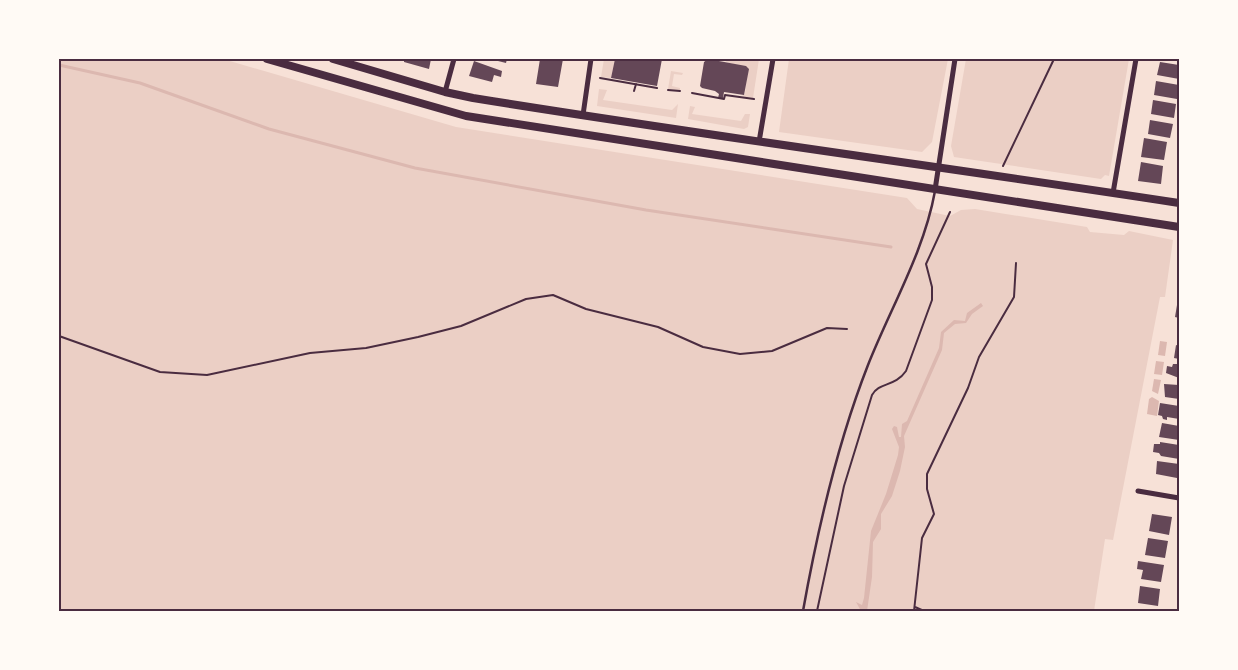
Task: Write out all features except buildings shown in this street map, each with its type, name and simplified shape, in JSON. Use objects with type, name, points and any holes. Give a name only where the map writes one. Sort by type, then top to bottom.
[{"type":"main road","points":[[267,59],[451,113],[1179,227]]},
{"type":"main road","points":[[333,59],[445,92],[858,158],[939,166],[1179,203]]},
{"type":"street","points":[[445,92],[454,59]]},
{"type":"street","points":[[584,115],[591,59]]},
{"type":"street","points":[[759,142],[773,59]]},
{"type":"street","points":[[935,190],[955,59]]},
{"type":"street","points":[[1113,193],[1136,59]]},
{"type":"street","points":[[1138,492],[1179,498]]},
{"type":"lane","points":[[803,611],[825,503],[844,434],[868,365],[922,241],[932,210],[935,190]]},
{"type":"path","points":[[1003,166],[1054,59]]},
{"type":"path","points":[[600,78],[657,88]]},
{"type":"path","points":[[634,91],[636,84]]},
{"type":"path","points":[[668,90],[680,92]]},
{"type":"path","points":[[692,94],[724,99],[725,95],[754,99]]},
{"type":"path","points":[[817,611],[844,486],[869,403],[874,391],[894,384],[906,371],[932,300],[932,287],[926,264],[950,212]]},
{"type":"path","points":[[914,611],[922,538],[934,514],[927,488],[927,474],[968,388],[979,357],[1014,297],[1016,263]]},
{"type":"path","points":[[59,336],[160,372],[207,375],[310,353],[366,348],[418,337],[477,320],[516,303],[553,295],[586,309],[658,327],[703,347],[740,354],[772,351],[827,328],[847,329]]},
{"type":"path","points":[[915,607],[924,611]]},
{"type":"shaded area","points":[[59,59],[223,59],[456,127],[907,198],[917,209],[950,216],[961,210],[975,209],[1087,227],[1090,232],[1124,235],[1129,231],[1173,240],[1165,297],[1160,297],[1113,540],[1105,539],[1094,611],[59,611]]},
{"type":"shaded area","points":[[604,59],[615,59],[611,78],[601,77]]},
{"type":"shaded area","points":[[727,59],[759,59],[753,98],[742,96],[745,93],[748,68],[726,62]]},
{"type":"shaded area","points":[[789,59],[948,59],[932,142],[922,152],[779,132]]},
{"type":"shaded area","points":[[966,59],[1129,59],[1109,176],[1105,175],[1101,179],[954,157],[951,146]]},
{"type":"shaded area","points":[[671,71],[683,73],[682,75],[674,74],[672,86],[680,88],[680,91],[668,89]]},
{"type":"shaded area","points":[[599,89],[607,90],[603,100],[672,110],[678,104],[676,118],[597,106]]},
{"type":"shaded area","points":[[690,106],[695,107],[692,114],[741,121],[745,114],[750,114],[748,127],[744,129],[688,119]]},
{"type":"shaded area","points":[[981,303],[983,306],[972,314],[966,323],[955,324],[944,333],[942,350],[904,436],[905,447],[900,471],[892,496],[881,514],[881,529],[873,542],[872,577],[867,611],[861,611],[856,602],[862,605],[864,598],[871,531],[886,494],[898,455],[899,447],[892,429],[894,426],[897,427],[899,437],[901,437],[902,424],[907,421],[939,348],[941,332],[954,320],[965,321],[967,313]]},
{"type":"shaded area","points":[[1160,341],[1167,342],[1165,356],[1158,355]]},
{"type":"shaded area","points":[[1156,361],[1164,362],[1162,375],[1154,374]]},
{"type":"shaded area","points":[[1154,379],[1161,380],[1158,394],[1152,391]]},
{"type":"shaded area","points":[[1152,397],[1159,401],[1157,416],[1147,414],[1149,399]]},
{"type":"waterway","points":[[59,65],[140,83],[269,129],[415,168],[646,210],[891,247]]}]
